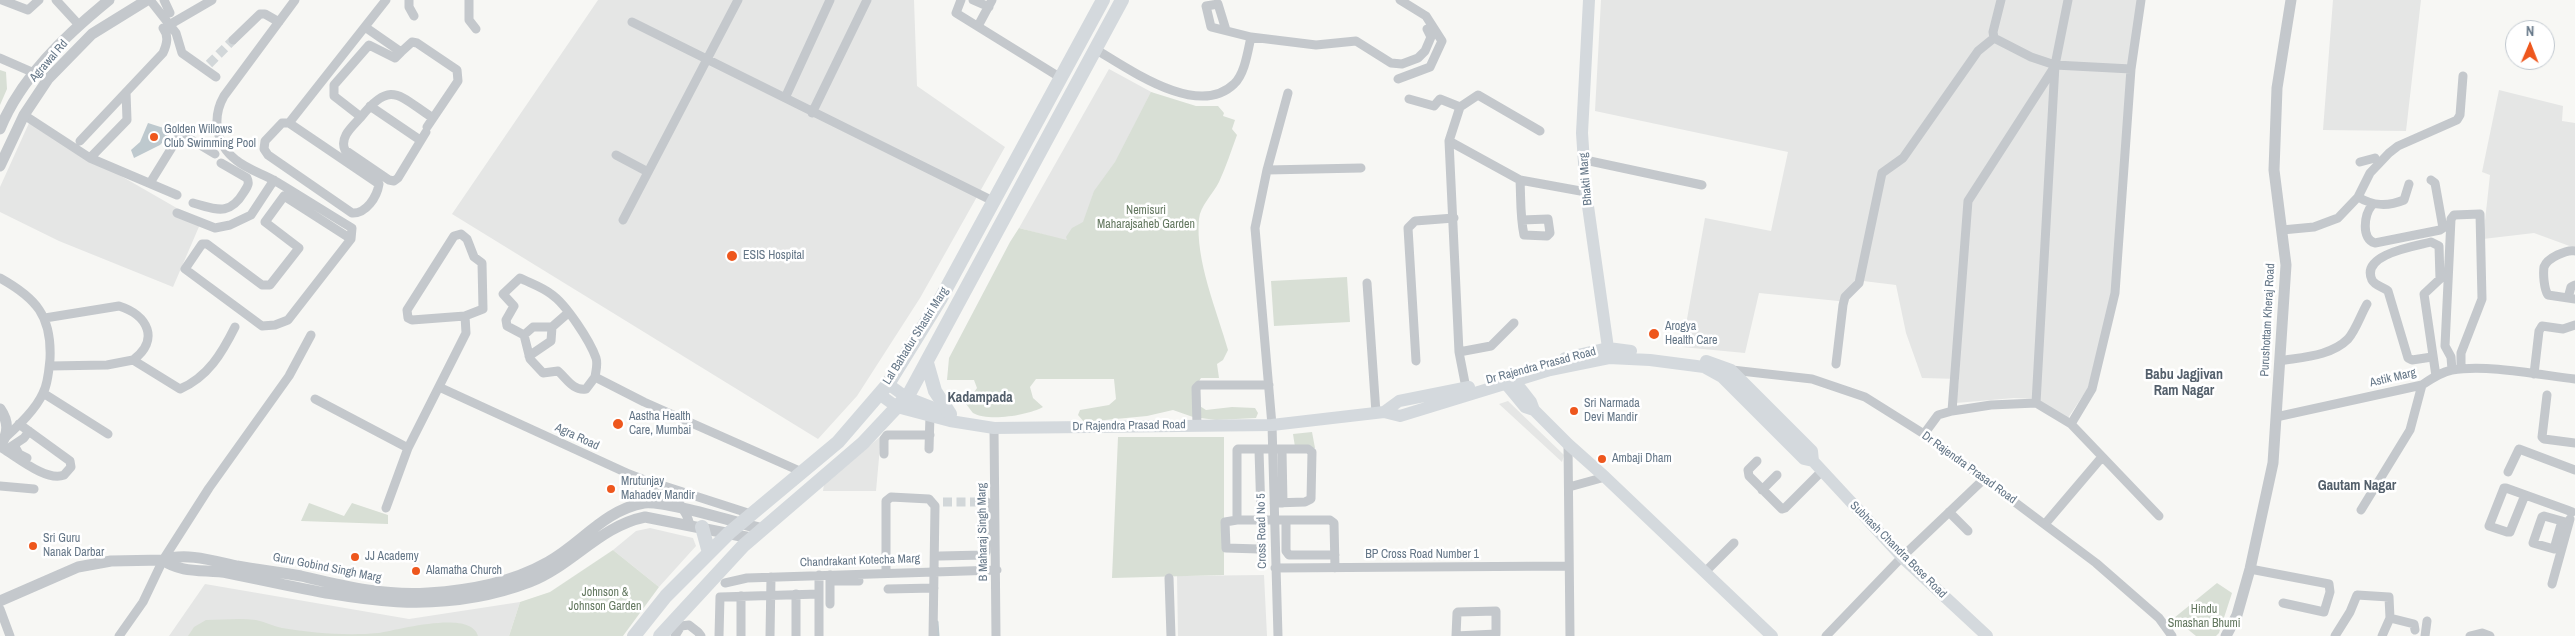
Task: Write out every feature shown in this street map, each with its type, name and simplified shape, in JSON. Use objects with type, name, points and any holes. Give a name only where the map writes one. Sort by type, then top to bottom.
[{"type":"main road","name":"Lal Bahadur Shastri Marg","points":[[634,636],[666,596],[729,533],[838,442],[884,389],[941,298],[1103,0]]},
{"type":"main road","name":"Lal Bahadur Shastri Marg","points":[[660,636],[751,538],[863,443],[901,402],[927,363],[1122,0]]},
{"type":"main road","name":"Bhakti Marg","points":[[1589,0],[1582,133],[1586,192],[1608,353]]},
{"type":"main road","name":"Dr Rajendra Prasad Road","points":[[1380,412],[1399,401],[1509,380],[1608,353],[1684,360],[1726,374]]},
{"type":"main road","points":[[927,363],[935,391],[956,417]]},
{"type":"main road","name":"Subhash Chandra Bose Road","points":[[1726,374],[1804,459],[1813,461],[1902,557],[1987,636]]},
{"type":"main road","points":[[1509,380],[1534,410],[1568,444],[1605,476],[1772,636]]},
{"type":"main road","name":"Dr Rajendra Prasad Road","points":[[884,389],[901,402],[930,415],[956,417],[994,428],[1272,424],[1380,412],[1400,416],[1509,380]]},
{"type":"main road","points":[[901,402],[956,417]]},
{"type":"main road","points":[[696,526],[709,553]]},
{"type":"street","points":[[2,0],[28,10],[39,0]]},
{"type":"street","points":[[56,0],[80,25]]},
{"type":"street","name":"Agrawal Rd","points":[[0,129],[6,114],[33,73],[80,25],[109,0]]},
{"type":"street","points":[[148,0],[176,33],[182,53],[206,66],[216,77]]},
{"type":"street","name":"Agrawal Rd","points":[[0,166],[24,115],[48,79],[92,34],[148,0]]},
{"type":"street","points":[[80,141],[163,53],[167,44],[164,0]]},
{"type":"street","points":[[167,22],[212,0]]},
{"type":"street","points":[[295,0],[224,96],[213,118],[221,143],[236,160],[274,180],[352,228],[351,239],[288,320],[275,325],[262,326],[185,269],[202,244],[207,244],[262,285],[270,285],[299,248],[265,222],[284,196],[351,239]]},
{"type":"street","points":[[290,123],[386,0]]},
{"type":"street","points":[[409,0],[408,8],[414,16]]},
{"type":"street","points":[[469,0],[469,20],[476,29]]},
{"type":"street","points":[[623,220],[738,0]]},
{"type":"street","points":[[785,98],[830,0]]},
{"type":"street","points":[[812,112],[867,0]]},
{"type":"street","points":[[961,0],[956,13],[1061,78]]},
{"type":"street","points":[[973,0],[991,4],[978,26]]},
{"type":"street","points":[[1398,79],[1430,67],[1442,41],[1426,16],[1400,0]]},
{"type":"street","points":[[1994,38],[1993,32],[2001,0]]},
{"type":"street","points":[[2036,403],[2056,65],[2068,0]]},
{"type":"street","points":[[2071,424],[2092,389],[2115,293],[2131,69],[2141,0]]},
{"type":"street","name":"Purushottam Kheraj Road","points":[[2226,636],[2237,614],[2250,569],[2273,462],[2286,265],[2274,170],[2276,88],[2291,0]]},
{"type":"street","points":[[233,40],[260,14],[265,14],[279,22]]},
{"type":"street","points":[[632,22],[993,201]]},
{"type":"street","points":[[365,27],[401,52]]},
{"type":"street","points":[[1226,30],[1251,36],[1316,45],[1356,41],[1391,63],[1402,64],[1418,58],[1425,50],[1431,37],[1427,29]]},
{"type":"street","points":[[1095,49],[1156,85],[1201,97],[1213,97],[1236,82],[1251,36]]},
{"type":"street","points":[[1994,38],[2031,57],[2056,65],[2131,69]]},
{"type":"street","points":[[1836,364],[1843,305],[1845,297],[1859,283],[1882,173],[1904,158],[1978,51],[1994,38]]},
{"type":"street","points":[[361,117],[334,96],[334,85],[369,45],[395,58],[407,45],[417,43],[458,70],[458,81],[426,129],[398,178],[394,181],[389,180],[345,150],[343,146],[343,139],[361,117],[370,106],[379,97],[387,94],[396,94],[433,118]]},
{"type":"street","points":[[0,58],[48,79]]},
{"type":"street","points":[[1952,411],[1968,201],[2056,65]]},
{"type":"street","points":[[2282,230],[2314,228],[2338,218],[2358,197],[2370,173],[2398,146],[2457,120],[2460,115],[2463,76]]},
{"type":"street","points":[[90,158],[127,120],[126,92]]},
{"type":"street","name":"Cross Road No 5","points":[[1278,636],[1274,521],[1277,450],[1272,424],[1255,228],[1267,170],[1288,93]]},
{"type":"street","points":[[1466,388],[1459,352],[1449,140],[1460,107],[1474,96],[1482,95],[1540,131]]},
{"type":"street","points":[[1409,99],[1434,106],[1440,100],[1460,107]]},
{"type":"street","points":[[370,106],[420,140]]},
{"type":"street","points":[[24,115],[90,158],[177,195]]},
{"type":"street","points":[[282,123],[290,123],[379,184],[365,211],[359,214],[352,213],[268,155],[264,149],[265,141],[282,123]]},
{"type":"street","points":[[150,183],[179,136],[185,136],[215,154]]},
{"type":"street","points":[[1449,140],[1520,180],[1586,192]]},
{"type":"street","points":[[616,155],[648,172]]},
{"type":"street","points":[[1585,160],[1702,185]]},
{"type":"street","points":[[2367,160],[2370,173]]},
{"type":"street","points":[[193,203],[221,210],[228,209],[237,202],[248,185],[247,178],[221,163]]},
{"type":"street","points":[[1267,170],[1361,168]]},
{"type":"street","points":[[177,213],[215,228],[230,224],[251,215],[274,180]]},
{"type":"street","points":[[1520,180],[1522,220]]},
{"type":"street","points":[[2372,205],[2366,215],[2366,236],[2370,242],[2376,244],[2440,230],[2443,228],[2444,221],[2435,183],[2431,180]]},
{"type":"street","points":[[2358,197],[2372,205],[2396,203],[2404,200],[2409,184]]},
{"type":"street","points":[[237,202],[251,215]]},
{"type":"street","points":[[2480,214],[2482,299],[2456,370],[2445,346],[2451,219],[2454,215],[2480,214]]},
{"type":"street","points":[[1416,361],[1408,228],[1415,220],[1454,218]]},
{"type":"street","points":[[461,234],[467,239],[474,257],[482,263],[483,309],[465,316],[412,320],[406,314],[408,306],[454,236],[461,234]]},
{"type":"street","points":[[2432,357],[2412,360],[2408,358],[2388,290],[2376,284],[2371,274],[2373,264],[2380,256],[2431,242],[2439,246],[2440,279],[2424,294],[2436,376]]},
{"type":"street","points":[[2575,251],[2567,251],[2550,260],[2544,267],[2545,290],[2548,295],[2572,299],[2571,287],[2575,286]]},
{"type":"street","points":[[0,278],[27,295],[45,318],[50,346],[50,366],[44,393],[5,445]]},
{"type":"street","points":[[517,278],[550,293],[568,313],[597,359],[594,377],[586,388],[580,390],[575,388],[558,372],[543,373],[532,364],[524,336],[506,326],[505,323],[514,306],[503,294],[517,278]]},
{"type":"street","points":[[1367,283],[1380,412]]},
{"type":"street","points":[[2280,361],[2324,353],[2338,347],[2349,338],[2367,304]]},
{"type":"street","points":[[45,318],[119,306],[139,315],[146,326],[149,337],[144,352],[133,360],[107,366],[50,366]]},
{"type":"street","points":[[524,336],[533,327],[552,327],[568,313]]},
{"type":"street","points":[[386,508],[408,448],[466,333],[465,316]]},
{"type":"street","points":[[1459,352],[1491,346],[1514,323]]},
{"type":"street","points":[[2534,374],[2539,331],[2542,326],[2563,328],[2575,325]]},
{"type":"street","points":[[529,356],[551,341],[552,327]]},
{"type":"street","points":[[133,360],[180,389],[195,382],[207,371],[222,352],[235,328]]},
{"type":"street","points":[[119,636],[169,562],[210,488],[292,370],[311,335]]},
{"type":"street","points":[[2448,350],[2465,348]]},
{"type":"street","name":"Astik Marg","points":[[2276,417],[2422,385],[2436,376],[2456,370],[2534,374],[2575,379]]},
{"type":"street","name":"Dr Rajendra Prasad Road","points":[[1726,374],[1819,382],[1865,397],[1924,434],[2096,563],[2159,618],[2172,636]]},
{"type":"street","points":[[594,377],[644,402],[802,472]]},
{"type":"street","points":[[1197,425],[1196,388],[1199,385],[1269,385]]},
{"type":"street","points":[[2361,510],[2410,430],[2422,385]]},
{"type":"street","name":"Agra Road","points":[[439,387],[630,474],[658,484],[686,510]]},
{"type":"street","points":[[44,393],[108,434]]},
{"type":"street","points":[[2547,395],[2542,437],[2544,440],[2575,443]]},
{"type":"street","points":[[315,399],[408,448]]},
{"type":"street","points":[[1924,434],[1938,415],[1952,411],[1991,405],[2036,403],[2071,424],[2159,516]]},
{"type":"street","points":[[0,409],[6,418],[5,445],[17,459],[54,477],[61,476],[71,467],[70,461],[19,424]]},
{"type":"street","points":[[929,450],[930,415]]},
{"type":"street","name":"B Maharaj Singh Marg","points":[[994,428],[989,502],[996,570],[996,636]]},
{"type":"street","points":[[5,445],[29,431]]},
{"type":"street","points":[[884,454],[884,439],[887,435],[930,435]]},
{"type":"street","points":[[1568,444],[1570,636]]},
{"type":"street","points":[[2508,472],[2519,449],[2575,470]]},
{"type":"street","points":[[1259,450],[1261,520],[1261,548],[1227,549],[1225,546],[1225,522],[1237,520],[1261,520],[1274,521],[1333,521],[1336,568]]},
{"type":"street","points":[[1277,450],[1283,503]]},
{"type":"street","points":[[1237,520],[1236,451],[1308,450],[1312,452],[1311,499],[1309,502],[1274,503]]},
{"type":"street","points":[[2045,524],[2102,457]]},
{"type":"street","points":[[1757,461],[1748,473],[1779,507],[1785,508],[1822,471]]},
{"type":"street","points":[[1762,490],[1777,475]]},
{"type":"street","points":[[1569,487],[1605,476]]},
{"type":"street","points":[[1826,636],[1902,557],[1984,478]]},
{"type":"street","points":[[658,484],[751,514]]},
{"type":"street","points":[[0,486],[34,489]]},
{"type":"street","points":[[2525,495],[2510,532],[2490,526],[2503,489],[2506,488],[2574,512],[2565,522],[2552,584]]},
{"type":"street","points":[[886,573],[886,501],[891,497],[929,499],[933,502],[937,572]]},
{"type":"street","points":[[933,636],[934,588],[940,556],[940,508],[942,502]]},
{"type":"street","points":[[940,556],[984,555],[986,552],[989,502]]},
{"type":"street","name":"Guru Gobind Singh Marg","points":[[0,601],[78,567],[111,561],[169,562],[216,566],[352,598],[394,603],[458,601],[511,588],[551,573],[599,522],[617,512],[643,503],[686,510],[762,529]]},
{"type":"street","points":[[686,510],[696,526]]},
{"type":"street","points":[[1949,512],[1968,531]]},
{"type":"street","name":"Guru Gobind Singh Marg","points":[[568,554],[629,520],[652,517],[751,538]]},
{"type":"street","points":[[1286,520],[1286,551],[1289,555],[1335,555]]},
{"type":"street","points":[[1705,572],[1734,543]]},
{"type":"street","name":"BP Cross Road Number 1","points":[[1275,568],[1569,566]]},
{"type":"street","points":[[2250,569],[2329,584],[2330,592],[2324,612],[2283,603]]},
{"type":"street","name":"Chandrakant Kotecha Marg","points":[[725,583],[747,578],[819,575],[830,578],[859,579],[886,573],[996,570]]},
{"type":"street","points":[[819,575],[819,636]]},
{"type":"street","points":[[768,577],[770,636]]},
{"type":"street","points":[[830,578],[830,604]]},
{"type":"street","points":[[1169,578],[1171,636]]},
{"type":"street","points":[[888,589],[934,588]]},
{"type":"street","points":[[796,594],[796,636]]},
{"type":"street","points":[[719,636],[719,598],[819,594]]},
{"type":"street","points":[[765,636],[768,595]]},
{"type":"street","points":[[741,596],[741,636]]},
{"type":"street","points":[[2335,636],[2350,612],[2357,596],[2389,597],[2390,618],[2382,636]]},
{"type":"street","points":[[713,636],[714,599]]},
{"type":"street","points":[[0,609],[10,636]]},
{"type":"street","points":[[1496,611],[1496,634],[1456,636],[1458,612],[1496,611]]},
{"type":"street","points":[[2390,618],[2414,624],[2416,630]]},
{"type":"street","points":[[2425,636],[2427,620]]},
{"type":"street","points":[[675,636],[681,626],[688,625],[701,636]]},
{"type":"street","points":[[2470,636],[2482,633],[2490,636]]},
{"type":"shaded area","name":"ESIS Hospital","points":[[598,0],[914,0],[917,86],[1005,147],[920,298],[857,396],[818,439],[452,214]]},
{"type":"shaded area","points":[[1601,0],[2137,0],[2113,291],[2088,388],[2068,418],[2035,399],[2014,398],[1956,403],[1959,379],[1922,378],[1906,333],[1896,285],[1855,280],[1848,302],[1759,293],[1745,353],[1682,347],[1705,218],[1771,231],[1788,152],[1595,111]]},
{"type":"shaded area","points":[[2333,0],[2421,0],[2406,131],[2323,130]]},
{"type":"shaded area","points":[[1109,69],[1155,94],[1075,243],[1019,228]]},
{"type":"shaded area","points":[[2499,90],[2563,106],[2562,121],[2575,123],[2575,248],[2534,233],[2483,239],[2490,175],[2482,172]]},
{"type":"shaded area","points":[[29,123],[201,222],[173,287],[59,241],[0,212],[0,187]]},
{"type":"shaded area","name":"Golden Willows Club Swimming Pool","points":[[148,123],[173,131],[160,145],[134,158],[131,150],[140,142]]},
{"type":"shaded area","points":[[1508,401],[1564,455],[1562,462],[1499,404]]},
{"type":"shaded area","points":[[881,436],[876,491],[823,491],[824,484]]},
{"type":"shaded area","points":[[650,528],[693,538],[696,546],[659,587],[613,550],[636,531]]},
{"type":"shaded area","points":[[1264,575],[1267,636],[1178,636],[1177,576]]},
{"type":"shaded area","points":[[205,584],[409,619],[520,602],[509,636],[169,636]]},
{"type":"green space","points":[[0,70],[6,72],[7,89],[0,105]]},
{"type":"green space","name":"Nemisuri Maharajsaheb Garden","points":[[1151,92],[1196,106],[1218,106],[1224,113],[1223,116],[1235,120],[1232,129],[1237,135],[1219,182],[1204,205],[1199,219],[1200,251],[1228,350],[1223,360],[1217,364],[1219,378],[1201,378],[1195,388],[1195,403],[1206,410],[1232,407],[1255,408],[1258,413],[1256,418],[1216,420],[1193,417],[1173,410],[1147,416],[1084,422],[1078,415],[1080,410],[1109,405],[1116,399],[1114,379],[1036,379],[1030,387],[1033,398],[1043,407],[1028,413],[998,417],[980,416],[973,413],[966,404],[977,388],[974,380],[947,380],[949,358],[1010,242],[1019,228],[1067,240],[1066,237],[1072,228],[1083,222],[1094,191],[1115,162]]},
{"type":"green space","points":[[1347,277],[1350,322],[1274,326],[1271,281]]},
{"type":"green space","points":[[1312,432],[1315,448],[1295,447],[1293,434]]},
{"type":"green space","points":[[1118,437],[1224,437],[1224,575],[1112,578]]},
{"type":"green space","points":[[309,503],[344,516],[352,503],[388,515],[388,524],[301,521]]},
{"type":"green space","name":"Johnson & Johnson Garden","points":[[613,550],[659,587],[623,636],[509,636],[520,602],[550,592]]},
{"type":"green space","name":"Hindu Smashan Bhumi","points":[[2217,583],[2232,593],[2219,633],[2216,636],[2196,636],[2174,618]]},
{"type":"green space","points":[[206,620],[256,620],[293,630],[330,634],[378,633],[449,622],[473,628],[478,636],[188,636],[194,627]]},
{"type":"waterway","points":[[937,622],[938,636]]},
{"type":"tunnel","points":[[209,64],[233,40]]},
{"type":"tunnel","points":[[943,502],[985,502]]},
{"type":"place","name":"Golden Willows Club Swimming Pool","points":[[154,137]]},
{"type":"place","name":"ESIS Hospital","points":[[732,256]]},
{"type":"place","name":"Arogya Health Care","points":[[1654,334]]},
{"type":"place","name":"Sri Narmada Devi Mandir","points":[[1574,411]]},
{"type":"place","name":"Aastha Health Care, Mumbai","points":[[618,424]]},
{"type":"place","name":"Ambaji Dham","points":[[1602,459]]},
{"type":"place","name":"Mrutunjay Mahadev Mandir","points":[[611,489]]},
{"type":"place","name":"Sri Guru Nanak Darbar","points":[[33,546]]},
{"type":"place","name":"JJ Academy","points":[[355,557]]},
{"type":"place","name":"Alamatha Church","points":[[416,571]]},
{"type":"district","name":"Babu Jagjivan Ram Nagar","points":[[2184,384]]},
{"type":"district","name":"Kadampada","points":[[980,398]]},
{"type":"district","name":"Gautam Nagar","points":[[2357,486]]}]
